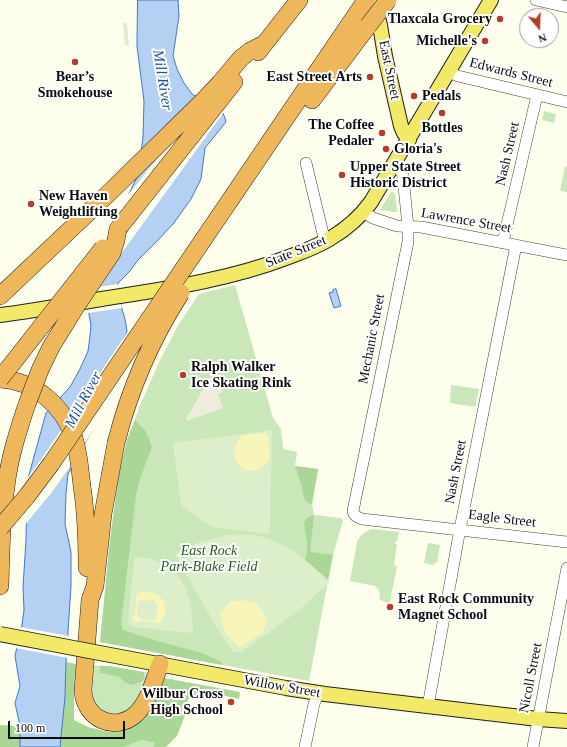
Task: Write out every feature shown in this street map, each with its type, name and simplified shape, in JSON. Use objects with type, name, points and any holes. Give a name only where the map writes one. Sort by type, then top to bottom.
[{"type":"highway","points":[[0,379],[118,229],[241,58],[250,51],[264,44],[299,0]]},
{"type":"highway","points":[[280,127],[295,118],[305,109],[388,0]]},
{"type":"highway","points":[[0,528],[51,464],[366,3]]},
{"type":"highway","points":[[0,296],[110,192],[212,100]]},
{"type":"highway","points":[[0,586],[3,516],[6,487],[13,448],[27,404],[40,370],[51,347],[112,253],[118,229]]},
{"type":"highway","points":[[160,664],[146,700],[139,710],[131,717],[122,721],[110,722],[99,719],[91,713],[85,703],[83,694],[90,600],[95,586],[103,514],[116,443],[126,408],[144,361],[161,326],[186,284],[189,275],[189,264]]},
{"type":"highway","points":[[0,288],[17,280]]},
{"type":"highway","points":[[0,379],[10,380],[36,389],[48,398],[60,411],[71,430],[76,447],[86,519],[87,586],[90,600]]},
{"type":"main road","name":"State Street","points":[[0,314],[179,286],[240,272],[280,260],[325,242],[342,230],[362,212],[375,195],[492,0]]},
{"type":"main road","name":"East Street","points":[[366,3],[378,17],[386,61],[402,126],[404,133],[409,140]]},
{"type":"main road","name":"Willow Street","points":[[0,634],[318,693],[538,719],[567,721]]},
{"type":"street","points":[[536,0],[567,7]]},
{"type":"street","name":"Edwards Street","points":[[449,72],[458,76],[567,102]]},
{"type":"street","name":"Nash Street","points":[[503,242],[537,95]]},
{"type":"street","name":"Mechanic Street","points":[[362,519],[356,516],[354,511],[382,364],[408,242],[403,176],[396,162]]},
{"type":"street","points":[[306,163],[325,242]]},
{"type":"street","name":"Lawrence Street","points":[[362,212],[377,220],[397,226],[421,227],[567,255]]},
{"type":"street","name":"Nash Street","points":[[428,706],[460,529],[516,245]]},
{"type":"street","name":"Eagle Street","points":[[362,519],[567,542]]},
{"type":"street","name":"Nicoll Street","points":[[534,747],[567,568]]},
{"type":"street","points":[[305,747],[314,704],[318,693]]},
{"type":"green space","points":[[123,23],[127,23],[129,45],[125,45]]},
{"type":"green space","points":[[544,111],[556,114],[554,123],[542,120]]},
{"type":"green space","points":[[565,166],[567,167],[567,192],[560,191]]},
{"type":"green space","points":[[391,192],[395,194],[397,212],[380,210]]},
{"type":"green space","name":"East Rock Park-Blake Field","points":[[235,285],[273,418],[281,429],[283,449],[297,452],[295,466],[318,469],[312,504],[314,515],[341,518],[343,520],[333,555],[309,681],[100,642],[110,540],[127,440],[141,403],[161,358],[179,324],[199,294]]},
{"type":"green space","points":[[451,385],[479,389],[475,407],[450,403]]},
{"type":"green space","points":[[135,420],[145,430],[152,447],[141,476],[136,495],[121,624],[123,630],[199,652],[222,662],[222,665],[100,642],[110,540],[119,472],[127,440]]},
{"type":"green space","points":[[272,430],[270,534],[212,527],[181,505],[173,443]],"holes":[[[266,433],[269,436],[269,460],[262,467],[254,471],[244,470],[234,455],[235,447],[238,441],[242,435]]]},
{"type":"green space","points":[[295,466],[318,469],[312,504],[307,502],[304,498]]},
{"type":"green space","points":[[314,515],[310,552],[333,555],[328,580],[305,560],[307,543],[304,523],[307,518]]},
{"type":"green space","points":[[373,529],[399,532],[397,541],[395,542],[395,544],[397,544],[394,565],[397,567],[390,601],[388,603],[380,600],[379,591],[375,586],[350,581],[357,542],[364,533]]},
{"type":"green space","points":[[227,535],[264,537],[285,546],[294,552],[313,566],[330,582],[299,610],[241,653],[233,652],[221,635],[175,555],[197,543]],"holes":[[[244,600],[256,603],[264,613],[267,623],[263,633],[240,648],[228,637],[219,613],[231,601]]]},
{"type":"green space","points":[[428,543],[440,545],[437,563],[435,562],[434,565],[424,563]]},
{"type":"green space","points":[[134,557],[150,559],[163,564],[173,571],[181,580],[187,591],[193,633],[132,627],[128,622]],"holes":[[[145,591],[157,594],[164,602],[166,607],[164,617],[160,623],[139,621],[136,623],[132,617],[135,615],[136,596]]]},
{"type":"green space","points":[[141,600],[154,601],[157,605],[156,617],[153,620],[141,619],[137,615],[138,603]]},
{"type":"green space","points":[[66,662],[76,664],[74,720],[88,727],[109,732],[128,729],[141,719],[164,678],[240,692],[239,699],[226,696],[200,694],[188,699],[186,713],[177,736],[166,747],[152,747],[155,743],[142,740],[124,747],[60,747],[65,697]]},
{"type":"green space","points":[[94,665],[100,666],[100,673],[119,677],[124,682],[144,678],[144,672],[149,673],[134,708],[120,716],[97,712],[92,696]]},
{"type":"green space","points":[[100,666],[109,666],[144,672],[144,678],[141,682],[131,685],[124,682],[119,677],[100,673]]},
{"type":"green space","points":[[0,725],[20,726],[20,747],[0,747]]},
{"type":"green space","points":[[142,740],[155,743],[152,747],[124,747]]},
{"type":"sand","points":[[266,433],[269,436],[269,460],[259,469],[247,471],[240,466],[235,458],[235,447],[242,435]]},
{"type":"sand","points":[[145,591],[152,592],[157,594],[164,602],[166,607],[164,617],[160,623],[140,621],[136,623],[132,620],[132,617],[135,614],[136,596]],"holes":[[[154,601],[157,605],[156,617],[153,620],[141,619],[137,615]]]},
{"type":"sand","points":[[244,600],[256,603],[264,613],[267,623],[263,633],[240,648],[226,633],[219,613],[231,601]]},
{"type":"shaded area","points":[[210,377],[221,384],[223,392],[218,394],[223,408],[187,421],[187,417]]},
{"type":"water","name":"Mill River","points":[[138,0],[178,0],[179,16],[173,56],[177,69],[184,83],[192,94],[223,113],[226,122],[205,148],[201,179],[191,199],[173,224],[118,283],[127,331],[123,347],[93,429],[68,474],[65,524],[71,552],[71,586],[65,697],[60,747],[20,747],[20,726],[15,703],[20,686],[15,656],[24,610],[23,587],[26,540],[27,482],[46,413],[70,387],[88,351],[91,325],[84,288],[138,175],[143,137],[144,101],[137,46]]},
{"type":"water","points":[[336,289],[341,306],[334,308],[329,293]]},
{"type":"pier","points":[[198,95],[224,112],[97,287],[119,284],[122,308],[88,313],[86,303],[74,274],[79,261],[92,241],[156,160],[152,157]]},
{"type":"pier","points":[[129,330],[125,347],[132,364],[120,387],[74,461],[52,492],[24,526],[25,481]]},
{"type":"pier","points":[[20,627],[69,636],[68,658],[15,648]]},
{"type":"place","name":"Tlaxcala Grocery","points":[[500,19]]},
{"type":"place","name":"Michelle's","points":[[485,41]]},
{"type":"place","name":"Bear’s Smokehouse","points":[[75,62]]},
{"type":"place","name":"East Street Arts","points":[[370,77]]},
{"type":"place","name":"Pedals","points":[[414,96]]},
{"type":"place","name":"Bottles","points":[[442,113]]},
{"type":"place","name":"The Coffee Pedaler","points":[[382,133]]},
{"type":"place","name":"Gloria's","points":[[386,149]]},
{"type":"place","name":"Upper State Street Historic District","points":[[342,175]]},
{"type":"place","name":"New Haven Weightlifting","points":[[31,204]]},
{"type":"place","name":"Ralph Walker Ice Skating Rink","points":[[183,375]]},
{"type":"place","name":"East Rock Community Magnet School","points":[[390,607]]},
{"type":"place","name":"Wilbur Cross High School","points":[[231,702]]}]
